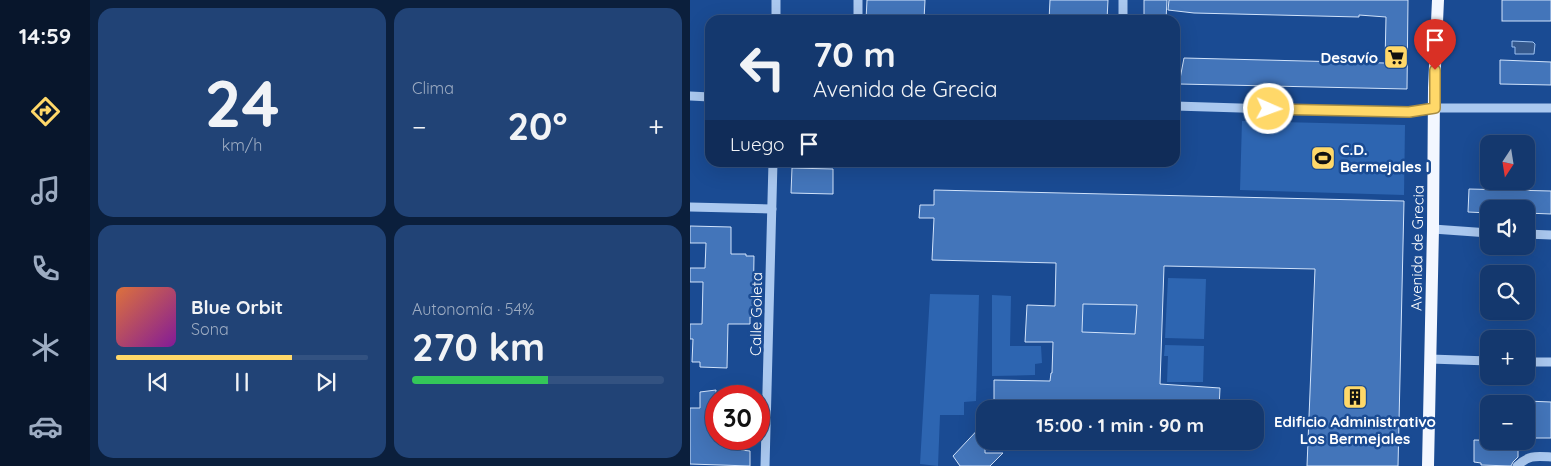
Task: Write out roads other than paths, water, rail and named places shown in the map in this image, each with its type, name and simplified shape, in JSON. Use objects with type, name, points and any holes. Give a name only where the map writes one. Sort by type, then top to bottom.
[{"type":"main road","name":"Avenida de Grecia","points":[[1428,466],[1434,88],[1438,0]]},
{"type":"street","points":[[776,0],[776,15]]},
{"type":"street","points":[[858,0],[858,15]]},
{"type":"street","points":[[1123,0],[1123,15]]},
{"type":"street","points":[[690,96],[705,97]]},
{"type":"street","points":[[1180,106],[1409,112],[1435,108],[1551,108]]},
{"type":"street","name":"Calle Goleta","points":[[765,466],[773,167]]},
{"type":"street","points":[[690,207],[772,209]]},
{"type":"street","points":[[1433,229],[1480,232]]},
{"type":"street","points":[[1535,234],[1551,235]]},
{"type":"street","points":[[1430,359],[1480,361]]},
{"type":"street","points":[[1535,362],[1551,362]]},
{"type":"street","points":[[1517,466],[1524,459],[1535,456],[1551,457]]},
{"type":"place","name":"Desavío","points":[[1396,57]]},
{"type":"place","name":"C.D. Bermejales I","points":[[1323,158]]},
{"type":"place","name":"Edificio Administrativo Los Bermejales","points":[[1355,397]]}]
